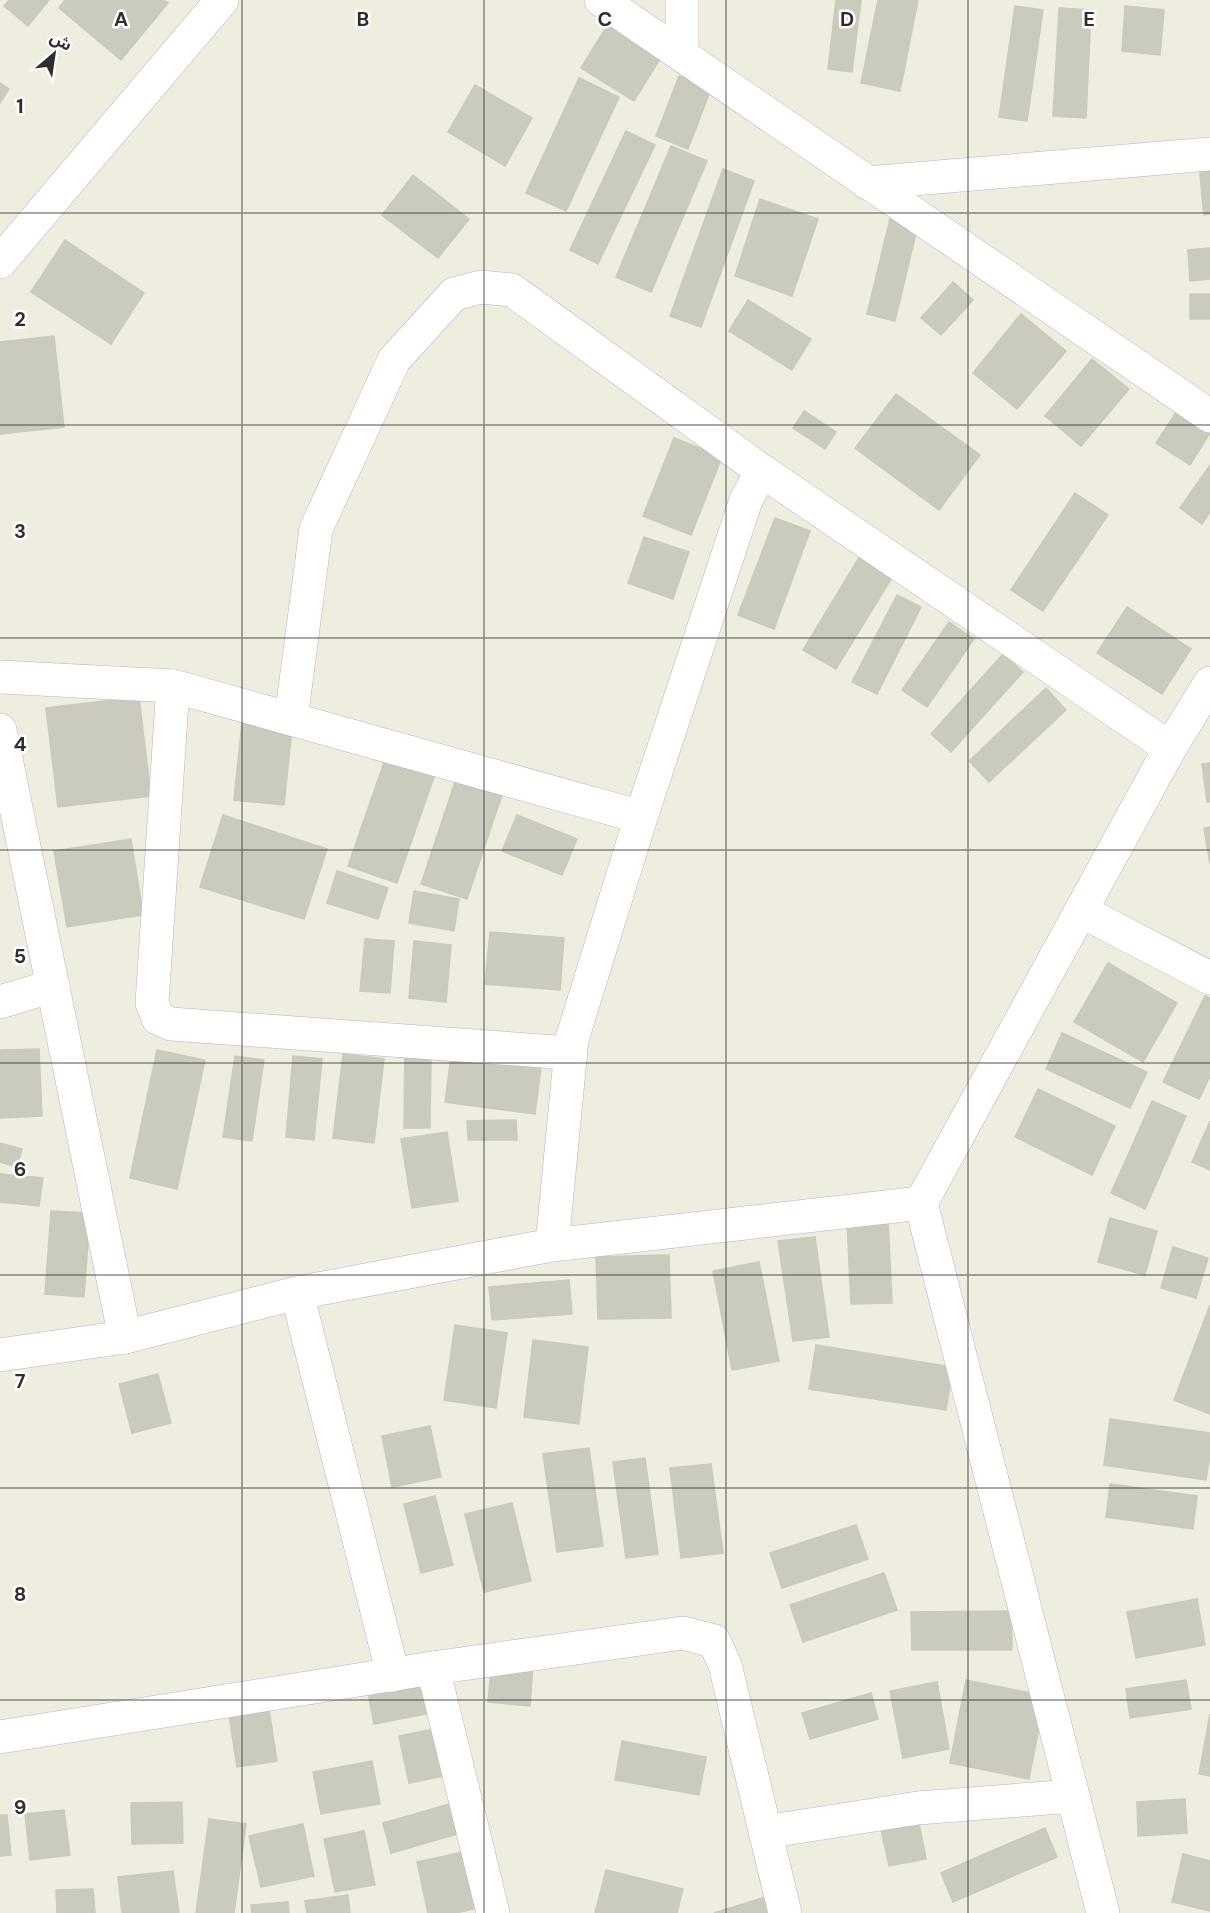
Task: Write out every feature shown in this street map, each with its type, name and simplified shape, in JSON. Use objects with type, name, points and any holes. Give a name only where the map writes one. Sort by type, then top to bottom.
[{"type":"street","points":[[601,0],[1210,416]]},
{"type":"street","points":[[682,0],[682,56]]},
{"type":"street","points":[[0,262],[217,2]]},
{"type":"street","points":[[867,183],[1210,154]]},
{"type":"street","points":[[291,719],[316,529],[394,360],[454,294],[481,287],[512,290],[762,471],[1170,748]]},
{"type":"street","points":[[552,1245],[572,1039],[641,817],[746,500],[762,471]]},
{"type":"street","points":[[0,677],[172,686],[641,817]]},
{"type":"street","points":[[1103,1913],[921,1203],[1170,748],[1210,682]]},
{"type":"street","points":[[172,686],[152,1003],[158,1018],[171,1024],[570,1053]]},
{"type":"street","points":[[0,730],[125,1337]]},
{"type":"street","points":[[1081,911],[1210,978]]},
{"type":"street","points":[[0,1002],[53,986]]},
{"type":"street","points":[[0,1355],[125,1337],[297,1293],[552,1245],[921,1203]]},
{"type":"street","points":[[297,1293],[393,1675]]},
{"type":"street","points":[[0,1737],[432,1668],[683,1633],[714,1641],[725,1665],[785,1913]]},
{"type":"street","points":[[432,1668],[493,1913]]},
{"type":"street","points":[[765,1832],[918,1808],[1073,1796]]},
{"type":"building","points":[[9,0],[49,0],[28,26],[4,6]]},
{"type":"building","points":[[65,0],[164,0],[168,3],[121,60],[59,8]]},
{"type":"building","points":[[836,0],[861,0],[852,72],[828,69]]},
{"type":"building","points":[[878,0],[918,0],[900,91],[861,83]]},
{"type":"building","points":[[1015,6],[1043,10],[1027,121],[999,117]]},
{"type":"building","points":[[1125,6],[1164,10],[1160,55],[1122,51]]},
{"type":"building","points":[[1059,8],[1091,10],[1086,118],[1053,116]]},
{"type":"building","points":[[610,21],[663,54],[634,101],[581,68]]},
{"type":"building","points":[[679,76],[711,89],[688,149],[656,136]]},
{"type":"building","points":[[579,78],[619,97],[566,211],[526,193]]},
{"type":"building","points":[[0,83],[9,89],[0,103]]},
{"type":"building","points":[[475,85],[532,118],[505,166],[448,132]]},
{"type":"building","points":[[626,131],[655,145],[598,264],[570,250]]},
{"type":"building","points":[[671,146],[707,161],[651,292],[616,277]]},
{"type":"building","points":[[1210,163],[1210,214],[1204,215],[1199,164]]},
{"type":"building","points":[[723,169],[754,181],[701,327],[670,316]]},
{"type":"building","points":[[413,175],[469,219],[438,258],[382,215]]},
{"type":"building","points":[[760,199],[818,219],[792,296],[735,276]]},
{"type":"building","points":[[890,219],[918,225],[895,321],[867,314]]},
{"type":"building","points":[[65,240],[144,293],[111,344],[31,292]]},
{"type":"building","points":[[1210,248],[1210,279],[1190,281],[1188,250]]},
{"type":"building","points":[[953,282],[973,300],[941,335],[921,318]]},
{"type":"building","points":[[1190,294],[1210,294],[1210,319],[1190,319]]},
{"type":"building","points":[[748,300],[811,339],[792,370],[729,331]]},
{"type":"building","points":[[1021,314],[1066,351],[1017,409],[973,373]]},
{"type":"building","points":[[54,336],[64,427],[0,434],[0,342]]},
{"type":"building","points":[[1092,359],[1129,389],[1081,446],[1045,416]]},
{"type":"building","points":[[896,394],[980,455],[939,510],[855,448]]},
{"type":"building","points":[[804,411],[836,432],[825,449],[793,428]]},
{"type":"building","points":[[1177,411],[1210,433],[1190,465],[1156,443]]},
{"type":"building","points":[[674,438],[722,457],[691,535],[643,516]]},
{"type":"building","points":[[1210,465],[1210,512],[1202,524],[1180,508]]},
{"type":"building","points":[[1075,493],[1108,515],[1043,611],[1011,590]]},
{"type":"building","points":[[775,518],[810,531],[774,629],[738,615]]},
{"type":"building","points":[[644,537],[689,552],[673,599],[628,583]]},
{"type":"building","points":[[866,546],[899,566],[836,669],[803,650]]},
{"type":"building","points":[[897,595],[921,607],[877,694],[852,682]]},
{"type":"building","points":[[1127,607],[1191,649],[1162,694],[1097,653]]},
{"type":"building","points":[[949,622],[974,639],[927,707],[902,690]]},
{"type":"building","points":[[1003,654],[1023,672],[951,752],[931,734]]},
{"type":"building","points":[[1046,688],[1066,710],[989,782],[969,761]]},
{"type":"building","points":[[139,697],[151,796],[58,807],[46,708]]},
{"type":"building","points":[[242,722],[292,728],[284,805],[234,800]]},
{"type":"building","points":[[387,754],[436,771],[397,883],[348,866]]},
{"type":"building","points":[[1210,763],[1210,802],[1207,802],[1202,764]]},
{"type":"building","points":[[456,779],[502,795],[467,899],[421,884]]},
{"type":"building","points":[[223,815],[327,849],[304,919],[200,887]]},
{"type":"building","points":[[517,815],[577,839],[562,875],[502,851]]},
{"type":"building","points":[[1210,827],[1210,864],[1204,828]]},
{"type":"building","points":[[131,839],[143,915],[67,927],[54,851]]},
{"type":"building","points":[[337,871],[388,888],[378,919],[327,903]]},
{"type":"building","points":[[414,891],[459,899],[454,931],[409,923]]},
{"type":"building","points":[[490,932],[564,938],[560,990],[485,984]]},
{"type":"building","points":[[365,939],[394,941],[390,993],[360,991]]},
{"type":"building","points":[[414,941],[451,945],[446,1002],[409,998]]},
{"type":"building","points":[[1108,963],[1177,1003],[1143,1062],[1074,1022]]},
{"type":"building","points":[[1205,996],[1210,998],[1210,1076],[1199,1099],[1163,1082]]},
{"type":"building","points":[[1062,1033],[1147,1072],[1130,1108],[1046,1069]]},
{"type":"building","points":[[405,1048],[431,1049],[430,1128],[404,1128]]},
{"type":"building","points":[[39,1049],[42,1116],[0,1118],[0,1050]]},
{"type":"building","points":[[157,1050],[205,1060],[177,1189],[130,1178]]},
{"type":"building","points":[[343,1054],[384,1059],[374,1143],[333,1138]]},
{"type":"building","points":[[235,1056],[264,1060],[252,1141],[223,1137]]},
{"type":"building","points":[[293,1056],[322,1059],[314,1140],[286,1137]]},
{"type":"building","points":[[451,1057],[541,1068],[535,1114],[445,1102]]},
{"type":"building","points":[[1038,1089],[1115,1126],[1092,1175],[1015,1137]]},
{"type":"building","points":[[1152,1101],[1186,1116],[1145,1209],[1111,1193]]},
{"type":"building","points":[[516,1120],[517,1140],[468,1140],[467,1121]]},
{"type":"building","points":[[1210,1121],[1210,1170],[1192,1162]]},
{"type":"building","points":[[447,1132],[458,1201],[412,1208],[401,1139]]},
{"type":"building","points":[[0,1143],[22,1149],[17,1167],[0,1162]]},
{"type":"building","points":[[0,1174],[43,1178],[39,1206],[0,1202]]},
{"type":"building","points":[[51,1211],[90,1213],[84,1297],[45,1294]]},
{"type":"building","points":[[1110,1218],[1157,1231],[1145,1275],[1098,1262]]},
{"type":"building","points":[[888,1220],[892,1303],[851,1304],[847,1222]]},
{"type":"building","points":[[815,1237],[829,1337],[793,1341],[778,1241]]},
{"type":"building","points":[[1173,1247],[1208,1258],[1196,1298],[1161,1288]]},
{"type":"building","points":[[669,1255],[671,1318],[598,1319],[596,1257]]},
{"type":"building","points":[[759,1262],[779,1361],[732,1370],[713,1271]]},
{"type":"building","points":[[569,1280],[572,1314],[492,1320],[489,1287]]},
{"type":"building","points":[[1210,1305],[1210,1414],[1174,1400]]},
{"type":"building","points":[[455,1325],[507,1333],[496,1408],[444,1400]]},
{"type":"building","points":[[533,1340],[588,1347],[579,1424],[524,1417]]},
{"type":"building","points":[[816,1345],[953,1367],[946,1410],[809,1389]]},
{"type":"building","points":[[158,1374],[171,1423],[132,1433],[119,1384]]},
{"type":"building","points":[[1110,1419],[1210,1433],[1206,1480],[1104,1465]]},
{"type":"building","points":[[430,1426],[441,1477],[392,1487],[382,1436]]},
{"type":"building","points":[[589,1448],[603,1546],[557,1552],[543,1454]]},
{"type":"building","points":[[645,1458],[658,1554],[626,1558],[613,1462]]},
{"type":"building","points":[[711,1464],[723,1553],[681,1558],[670,1468]]},
{"type":"building","points":[[1110,1484],[1197,1496],[1193,1529],[1106,1517]]},
{"type":"building","points":[[435,1496],[453,1565],[421,1573],[404,1504]]},
{"type":"building","points":[[512,1503],[531,1581],[484,1592],[465,1514]]},
{"type":"building","points":[[856,1525],[868,1559],[782,1588],[770,1553]]},
{"type":"building","points":[[884,1573],[897,1610],[803,1642],[790,1605]]},
{"type":"building","points":[[1197,1599],[1205,1645],[1136,1658],[1127,1612]]},
{"type":"building","points":[[1011,1611],[1012,1650],[912,1650],[911,1612]]},
{"type":"building","points":[[492,1660],[533,1664],[530,1706],[488,1702]]},
{"type":"building","points":[[423,1671],[431,1713],[374,1724],[366,1682]]},
{"type":"building","points":[[966,1680],[1045,1696],[1029,1779],[950,1763]]},
{"type":"building","points":[[1186,1680],[1191,1709],[1130,1718],[1126,1689]]},
{"type":"building","points":[[937,1682],[949,1749],[903,1758],[890,1691]]},
{"type":"building","points":[[871,1693],[878,1719],[810,1739],[802,1713]]},
{"type":"building","points":[[267,1696],[277,1761],[237,1767],[227,1702]]},
{"type":"building","points":[[1210,1714],[1210,1776],[1199,1774]]},
{"type":"building","points":[[459,1724],[469,1771],[409,1783],[399,1736]]},
{"type":"building","points":[[622,1741],[706,1757],[699,1795],[615,1780]]},
{"type":"building","points":[[372,1761],[380,1804],[321,1814],[313,1772]]},
{"type":"building","points":[[1185,1799],[1187,1833],[1138,1836],[1137,1802]]},
{"type":"building","points":[[460,1801],[468,1831],[391,1853],[383,1823]]},
{"type":"building","points":[[182,1802],[183,1843],[132,1844],[131,1803]]},
{"type":"building","points":[[64,1810],[70,1855],[30,1860],[25,1814]]},
{"type":"building","points":[[917,1813],[926,1859],[889,1866],[879,1821]]},
{"type":"building","points":[[0,1815],[7,1815],[11,1855],[0,1856]]},
{"type":"building","points":[[209,1819],[246,1824],[234,1913],[196,1913]]},
{"type":"building","points":[[303,1824],[314,1876],[261,1887],[249,1836]]},
{"type":"building","points":[[1045,1828],[1057,1857],[953,1902],[941,1873]]},
{"type":"building","points":[[364,1831],[375,1885],[335,1892],[324,1839]]},
{"type":"building","points":[[486,1847],[499,1903],[456,1913],[428,1913],[417,1862]]},
{"type":"building","points":[[1183,1854],[1210,1861],[1210,1911],[1172,1902]]},
{"type":"building","points":[[606,1870],[683,1889],[677,1913],[595,1913]]},
{"type":"building","points":[[173,1871],[179,1913],[122,1913],[118,1877]]},
{"type":"building","points":[[93,1889],[95,1913],[57,1913],[56,1890]]},
{"type":"building","points":[[348,1895],[350,1913],[307,1913],[305,1901]]},
{"type":"building","points":[[769,1896],[774,1913],[714,1913]]},
{"type":"building","points":[[288,1902],[289,1913],[252,1913],[251,1905]]}]
